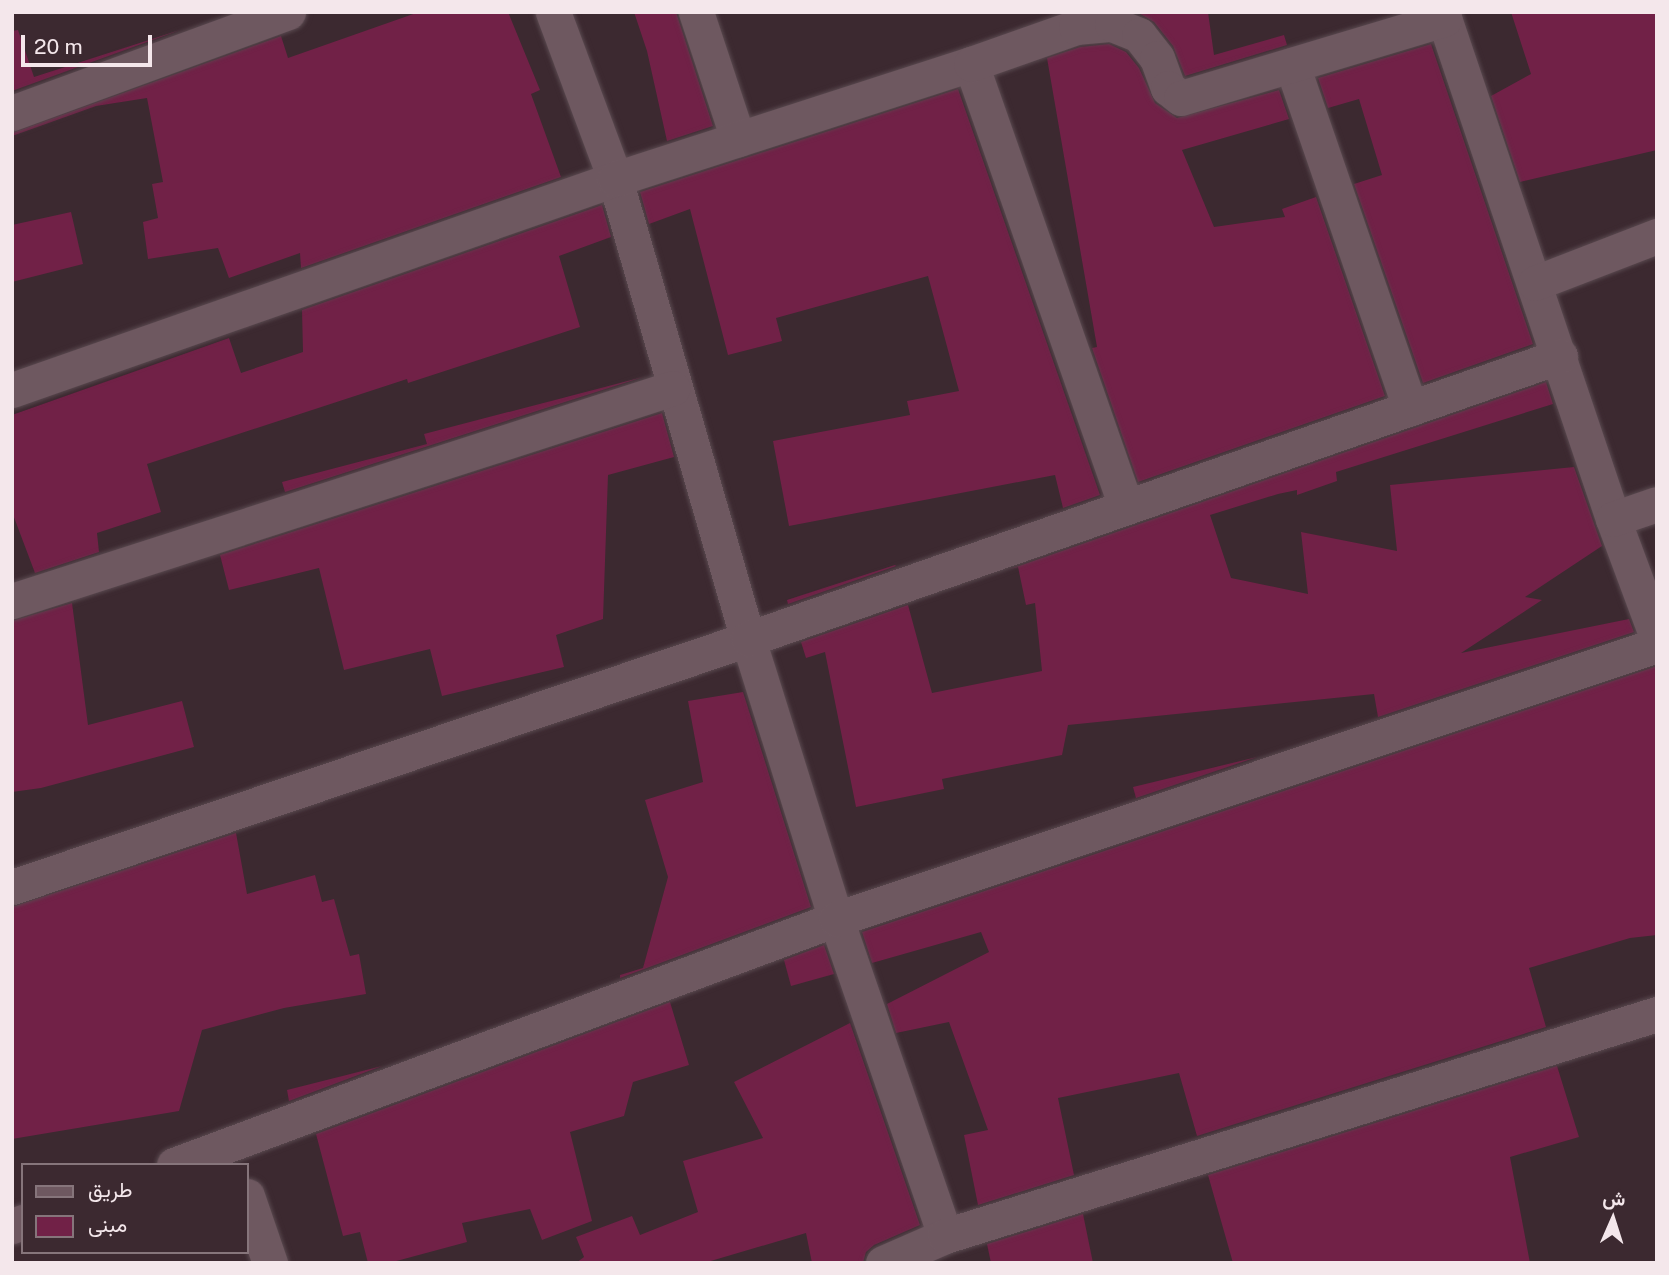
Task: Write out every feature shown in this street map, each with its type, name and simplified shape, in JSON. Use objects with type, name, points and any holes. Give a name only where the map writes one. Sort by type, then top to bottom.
[{"type":"street","points":[[12,113],[288,12]]},
{"type":"street","points":[[553,12],[615,179],[673,388],[748,639],[836,919],[945,1236]]},
{"type":"street","points":[[696,12],[738,139]]},
{"type":"street","points":[[12,390],[615,179],[971,64],[1076,27],[1112,24],[1139,35],[1150,46],[1168,88],[1181,98],[1443,16],[1613,519],[1657,637]]},
{"type":"street","points":[[971,64],[1126,507]]},
{"type":"street","points":[[1292,65],[1409,408]]},
{"type":"street","points":[[1535,283],[1657,236]]},
{"type":"street","points":[[12,887],[748,639],[1560,356]]},
{"type":"street","points":[[12,601],[673,388]]},
{"type":"street","points":[[1613,519],[1657,504]]},
{"type":"street","points":[[185,1163],[232,1154],[836,919],[1657,645]]},
{"type":"street","points":[[883,1263],[945,1236],[1657,1014]]},
{"type":"street","points":[[248,1199],[270,1263]]},
{"type":"building","points":[[419,12],[508,12],[540,90],[531,94],[561,177],[301,268],[300,253],[229,278],[218,248],[148,259],[143,222],[158,218],[152,184],[163,182],[147,98],[96,106],[12,136],[12,133],[281,36],[288,58]]},
{"type":"building","points":[[634,12],[676,12],[713,126],[667,141],[647,51]]},
{"type":"building","points":[[1137,12],[1208,12],[1214,55],[1284,35],[1287,45],[1185,76],[1173,46],[1154,22]]},
{"type":"building","points":[[1511,12],[1657,12],[1657,150],[1520,182],[1491,96],[1531,74]]},
{"type":"building","points":[[18,30],[34,77],[180,30],[12,91],[12,31]]},
{"type":"building","points":[[1109,44],[1126,52],[1139,68],[1155,103],[1177,118],[1279,90],[1289,119],[1182,150],[1214,227],[1285,217],[1282,209],[1316,197],[1385,396],[1138,482],[1092,348],[1097,347],[1047,58],[1080,47]]},
{"type":"building","points":[[1431,44],[1533,344],[1423,383],[1354,184],[1382,175],[1359,99],[1328,108],[1318,78]]},
{"type":"building","points":[[958,89],[1100,495],[1063,508],[1055,475],[789,526],[773,441],[910,415],[907,401],[959,391],[928,276],[776,318],[782,341],[728,355],[690,209],[649,224],[640,192]]},
{"type":"building","points":[[602,205],[611,237],[559,256],[580,327],[408,383],[407,379],[147,464],[161,512],[97,533],[99,552],[35,573],[12,512],[12,415],[229,338],[241,373],[303,352],[302,310]]},
{"type":"building","points":[[71,212],[83,264],[12,282],[12,225]]},
{"type":"building","points":[[643,377],[285,492],[282,482],[427,444],[424,434]]},
{"type":"building","points":[[1546,382],[1553,404],[1336,472],[1337,481],[1297,495],[1297,490],[1278,494],[1210,515],[1231,578],[1308,594],[1301,532],[1397,551],[1390,485],[1574,467],[1602,546],[1525,597],[1542,600],[1461,653],[1629,619],[1634,632],[1378,717],[1374,694],[1068,725],[1062,755],[942,779],[944,789],[856,807],[825,652],[806,658],[801,642],[908,605],[932,693],[1042,671],[1035,603],[1026,605],[1018,567],[1010,569]]},
{"type":"building","points":[[662,413],[674,457],[608,475],[603,619],[556,635],[564,667],[442,696],[430,649],[344,670],[319,568],[229,590],[220,555]]},
{"type":"building","points":[[896,566],[788,604],[787,600]]},
{"type":"building","points":[[72,603],[88,725],[182,701],[194,747],[41,788],[12,792],[12,621]]},
{"type":"building","points":[[1657,666],[1657,935],[1630,938],[1529,968],[1546,1027],[1197,1136],[1179,1073],[1058,1098],[1074,1175],[978,1205],[964,1135],[988,1130],[949,1022],[896,1033],[887,1004],[989,952],[981,932],[872,963],[862,932]]},
{"type":"building","points":[[743,692],[811,907],[620,978],[620,975],[643,968],[668,877],[645,800],[703,782],[688,701]]},
{"type":"building","points":[[1257,757],[1136,798],[1133,787]]},
{"type":"building","points":[[236,833],[247,894],[315,875],[322,902],[334,899],[350,956],[359,954],[366,994],[284,1008],[202,1030],[179,1111],[12,1139],[12,907]]},
{"type":"building","points":[[824,945],[834,974],[791,986],[784,960]]},
{"type":"building","points":[[670,1002],[689,1065],[633,1082],[624,1116],[570,1132],[592,1221],[542,1240],[530,1209],[462,1223],[467,1242],[389,1263],[368,1263],[360,1232],[343,1236],[316,1134]]},
{"type":"building","points":[[850,1023],[920,1225],[874,1245],[866,1252],[863,1263],[812,1263],[806,1233],[704,1263],[576,1263],[584,1257],[576,1237],[632,1216],[640,1235],[698,1212],[683,1161],[763,1138],[734,1082]]},
{"type":"building","points":[[382,1066],[289,1101],[287,1090]]},
{"type":"building","points":[[1557,1066],[1579,1137],[1510,1157],[1530,1263],[1233,1263],[1208,1175]]},
{"type":"building","points":[[1083,1214],[1093,1263],[991,1263],[987,1244]]}]
